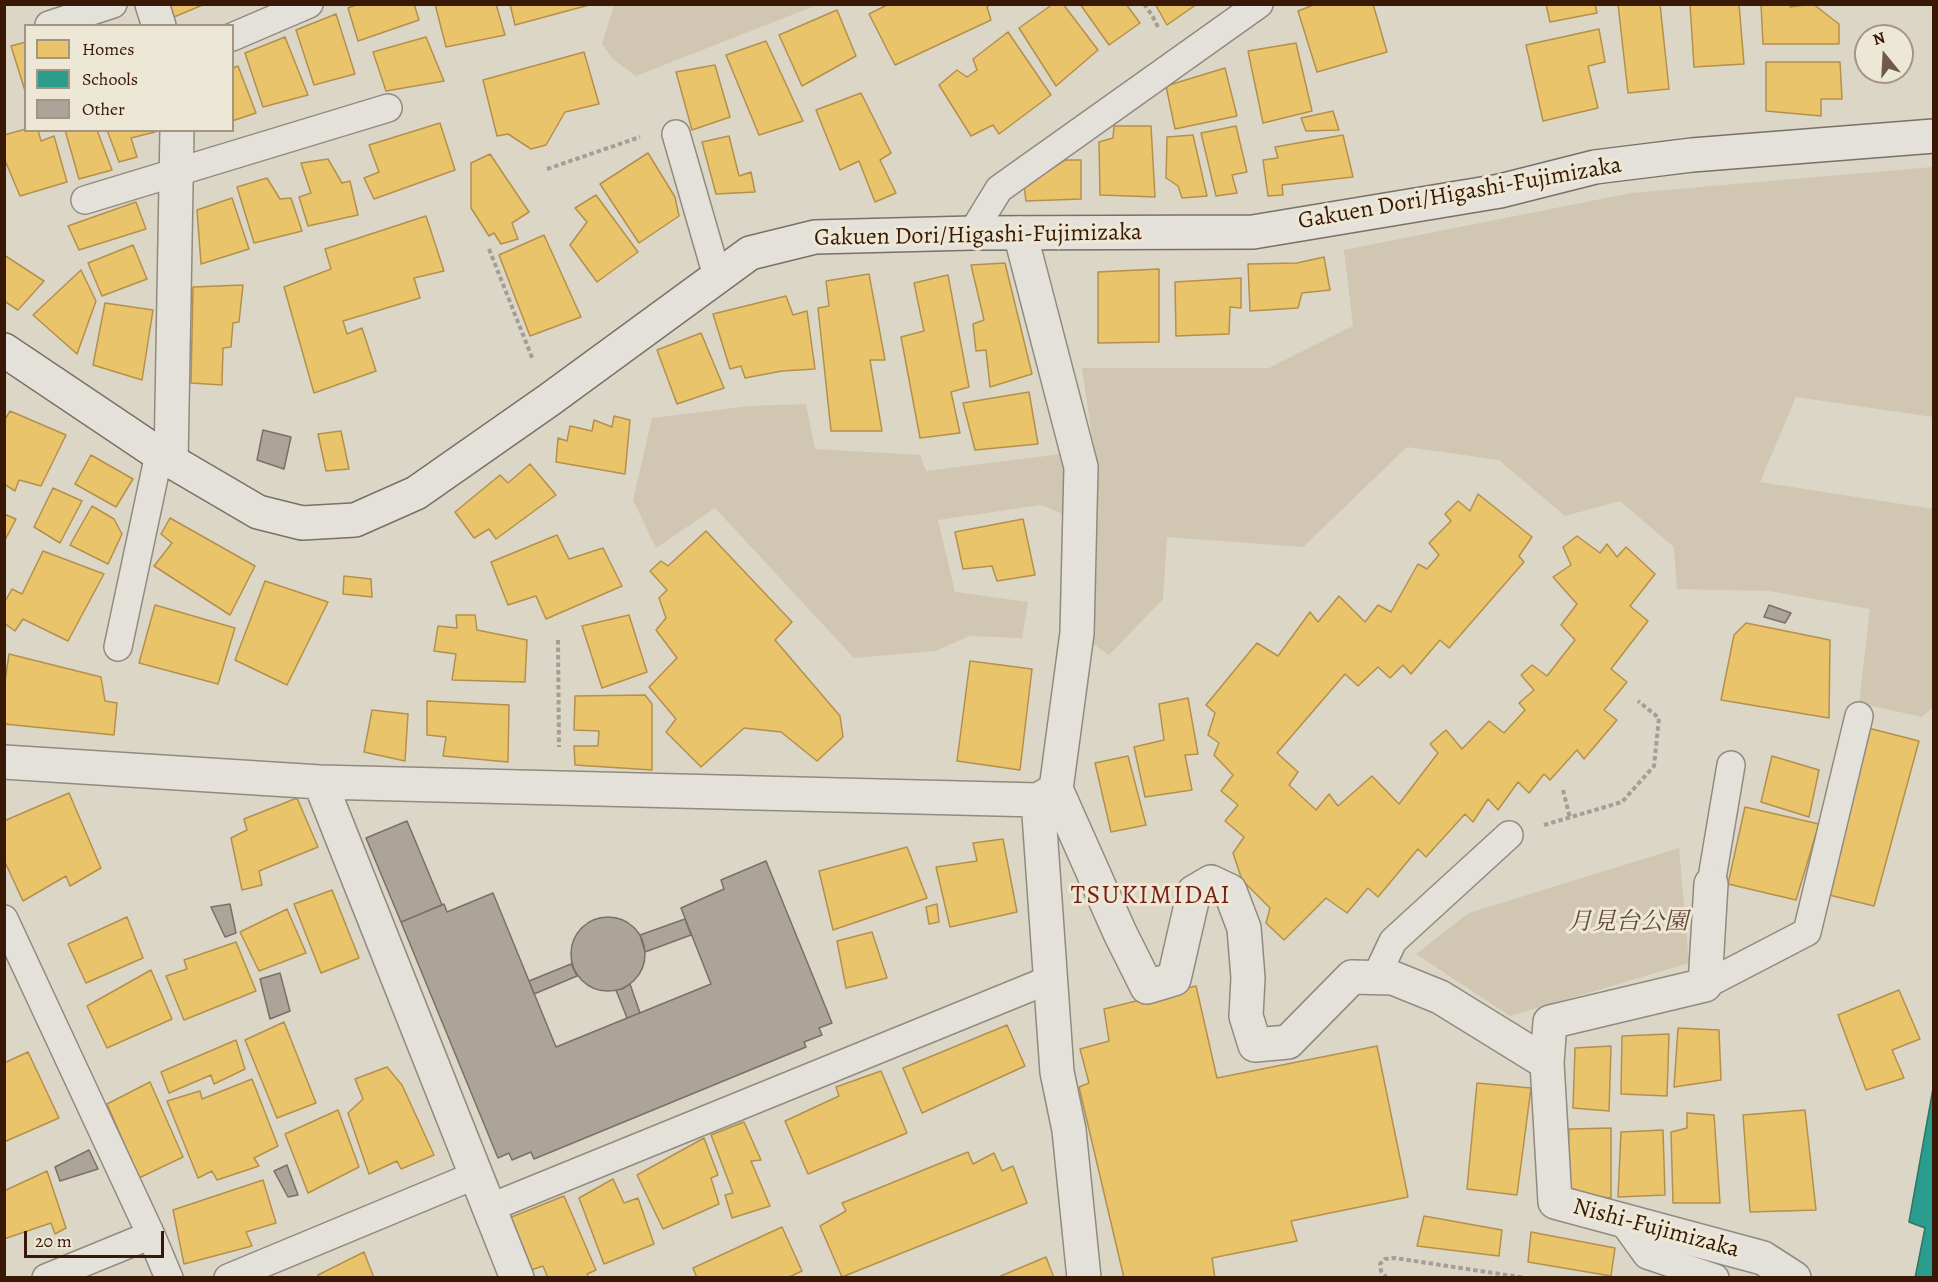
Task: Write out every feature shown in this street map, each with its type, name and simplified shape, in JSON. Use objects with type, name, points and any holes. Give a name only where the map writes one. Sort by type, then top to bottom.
[{"type":"street","points":[[152,4],[158,24]]},
{"type":"street","points":[[165,458],[177,132]]},
{"type":"street","name":"Gakuen Dori/Higashi-Fujimizaka","points":[[4,350],[165,458],[258,512],[302,523],[355,520],[416,493],[549,400],[750,253],[815,237],[972,233],[1253,232],[1500,191],[1595,167],[1692,155],[1934,136]]},
{"type":"street","points":[[1020,233],[1081,467],[1077,633],[1047,794],[1051,979],[1057,1072],[1069,1130],[1084,1278]]},
{"type":"street","points":[[4,762],[320,782],[559,788],[1047,794]]},
{"type":"street","points":[[320,782],[517,1278]]},
{"type":"street","points":[[1047,794],[1147,987],[1173,979],[1194,892],[1211,882],[1230,891],[1244,928],[1248,978],[1246,1016],[1255,1045],[1288,1042],[1352,977],[1393,978],[1440,997],[1547,1064],[1550,1022],[1705,984],[1711,884]]},
{"type":"street","name":"Nishi-Fujimizaka","points":[[1547,1064],[1555,1202],[1763,1258],[1794,1278]]},
{"type":"lane","points":[[52,24],[113,4]]},
{"type":"lane","points":[[234,36],[309,4]]},
{"type":"lane","points":[[972,233],[999,189],[1259,4]]},
{"type":"lane","points":[[85,200],[388,108]]},
{"type":"lane","points":[[676,134],[717,276]]},
{"type":"lane","points":[[118,647],[165,458]]},
{"type":"lane","points":[[1705,984],[1807,932],[1859,716]]},
{"type":"lane","points":[[1711,884],[1731,765]]},
{"type":"lane","points":[[1376,977],[1393,940],[1509,835]]},
{"type":"lane","points":[[4,919],[169,1278]]},
{"type":"lane","points":[[489,1208],[1051,979]]},
{"type":"lane","points":[[228,1278],[476,1175]]},
{"type":"lane","points":[[1621,1220],[1647,1255],[1708,1276]]},
{"type":"lane","points":[[46,1278],[151,1235]]},
{"type":"path","points":[[547,169],[617,143],[666,129],[676,134]]},
{"type":"path","points":[[489,249],[549,400]]},
{"type":"path","points":[[558,640],[559,788]]},
{"type":"path","points":[[1509,835],[1622,802],[1654,766],[1659,718],[1638,702]]},
{"type":"path","points":[[1563,790],[1570,818]]},
{"type":"path","points":[[1387,1278],[1381,1271],[1380,1264],[1385,1259],[1395,1258],[1526,1278]]},
{"type":"green space","points":[[614,4],[817,5],[636,76],[613,59],[602,44]]},
{"type":"green space","points":[[1933,167],[1933,417],[1796,397],[1760,482],[1933,509],[1933,707],[1922,717],[1859,703],[1870,609],[1769,591],[1677,589],[1674,547],[1620,501],[1565,516],[1499,460],[1407,447],[1303,547],[1167,537],[1163,599],[1109,655],[1093,644],[1096,527],[1041,505],[938,520],[955,592],[1028,602],[1022,638],[969,636],[936,651],[854,658],[715,508],[656,548],[633,500],[652,418],[750,406],[806,404],[815,449],[920,455],[926,471],[1094,450],[1082,368],[1269,368],[1353,326],[1344,250],[1631,193]]},
{"type":"green space","name":"月見台公園","points":[[1679,848],[1689,963],[1510,1016],[1416,954],[1469,913]]},
{"type":"building: Homes","points":[[169,4],[205,4],[174,17]]},
{"type":"building: Homes","points":[[359,4],[414,4],[419,20],[358,41],[348,8]]},
{"type":"building: Homes","points":[[435,4],[496,4],[505,35],[446,47]]},
{"type":"building: Homes","points":[[510,4],[589,4],[589,5],[515,25]]},
{"type":"building: Homes","points":[[889,4],[991,4],[987,7],[991,20],[895,65],[869,14]]},
{"type":"building: Homes","points":[[1053,4],[1063,4],[1098,50],[1056,86],[1019,28]]},
{"type":"building: Homes","points":[[1080,4],[1126,4],[1140,23],[1109,45]]},
{"type":"building: Homes","points":[[1155,4],[1197,4],[1167,25]]},
{"type":"building: Homes","points":[[1316,4],[1373,4],[1387,52],[1317,72],[1298,11]]},
{"type":"building: Homes","points":[[1546,4],[1595,4],[1597,13],[1550,22]]},
{"type":"building: Homes","points":[[1618,4],[1660,4],[1669,89],[1628,93]]},
{"type":"building: Homes","points":[[1690,4],[1739,4],[1744,64],[1694,67]]},
{"type":"building: Homes","points":[[1761,4],[1790,4],[1790,7],[1813,4],[1839,24],[1839,44],[1763,44]]},
{"type":"building: Homes","points":[[837,10],[856,56],[802,86],[779,35]]},
{"type":"building: Homes","points":[[336,14],[355,74],[314,85],[296,30]]},
{"type":"building: Homes","points":[[1599,29],[1605,62],[1588,66],[1598,108],[1543,121],[1526,45]]},
{"type":"building: Homes","points":[[1008,32],[1051,95],[999,134],[993,125],[971,136],[939,85],[957,70],[967,77],[977,70],[973,59]]},
{"type":"building: Homes","points":[[285,37],[308,95],[263,107],[245,53]]},
{"type":"building: Homes","points":[[426,37],[444,81],[386,91],[373,52]]},
{"type":"building: Homes","points":[[766,41],[803,121],[759,135],[726,55]]},
{"type":"building: Homes","points":[[24,43],[24,88],[11,46]]},
{"type":"building: Homes","points":[[1296,43],[1312,111],[1263,123],[1248,51]]},
{"type":"building: Homes","points":[[584,52],[599,104],[565,112],[546,145],[531,149],[508,134],[497,136],[483,80]]},
{"type":"building: Homes","points":[[1766,62],[1840,62],[1842,99],[1821,99],[1821,116],[1766,111]]},
{"type":"building: Homes","points":[[715,65],[730,117],[692,130],[676,72]]},
{"type":"building: Homes","points":[[238,66],[256,113],[234,120],[234,67]]},
{"type":"building: Homes","points":[[1225,68],[1237,116],[1175,129],[1166,86]]},
{"type":"building: Homes","points":[[861,93],[891,153],[880,160],[896,193],[875,202],[859,161],[840,170],[816,110]]},
{"type":"building: Homes","points":[[1333,111],[1339,130],[1306,131],[1301,118]]},
{"type":"building: Homes","points":[[440,123],[455,170],[374,199],[364,178],[379,172],[369,145]]},
{"type":"building: Homes","points":[[1114,126],[1151,126],[1155,197],[1100,195],[1099,142],[1113,138]]},
{"type":"building: Homes","points":[[1236,126],[1247,172],[1232,175],[1237,193],[1216,196],[1201,133]]},
{"type":"building: Homes","points":[[24,130],[24,132],[39,132],[41,141],[54,136],[67,182],[20,196],[4,158],[4,135]]},
{"type":"building: Homes","points":[[66,132],[98,132],[112,170],[79,179]]},
{"type":"building: Homes","points":[[108,132],[155,132],[131,138],[137,157],[119,162]]},
{"type":"building: Homes","points":[[1193,135],[1207,196],[1182,198],[1178,186],[1166,178],[1167,137]]},
{"type":"building: Homes","points":[[1343,135],[1353,177],[1282,185],[1283,195],[1268,196],[1263,160],[1278,158],[1275,147]]},
{"type":"building: Homes","points":[[729,136],[739,176],[751,172],[755,192],[716,194],[702,142]]},
{"type":"building: Homes","points":[[648,153],[675,197],[679,216],[639,243],[600,184]]},
{"type":"building: Homes","points":[[490,154],[529,212],[512,223],[518,239],[501,244],[494,233],[489,236],[471,208],[471,163]]},
{"type":"building: Homes","points":[[328,159],[342,183],[350,181],[358,215],[308,226],[299,197],[311,193],[301,163]]},
{"type":"building: Homes","points":[[1065,160],[1081,160],[1081,199],[1026,201],[1024,186]]},
{"type":"building: Homes","points":[[267,178],[280,199],[291,198],[302,231],[254,243],[237,187]]},
{"type":"building: Homes","points":[[596,195],[638,252],[597,282],[570,245],[587,222],[575,208]]},
{"type":"building: Homes","points":[[232,198],[249,249],[201,264],[197,210]]},
{"type":"building: Homes","points":[[136,202],[146,229],[79,250],[68,226]]},
{"type":"building: Homes","points":[[426,216],[444,271],[414,278],[420,298],[343,321],[347,334],[362,328],[376,371],[314,393],[284,287],[331,269],[325,249]]},
{"type":"building: Homes","points":[[544,235],[581,317],[530,336],[499,255]]},
{"type":"building: Homes","points":[[133,245],[147,279],[102,296],[88,263]]},
{"type":"building: Homes","points":[[4,255],[44,281],[18,310],[4,301]]},
{"type":"building: Homes","points":[[1324,257],[1330,290],[1302,293],[1298,308],[1250,311],[1248,264],[1297,263]]},
{"type":"building: Homes","points":[[1005,263],[1032,374],[990,387],[986,350],[976,351],[973,324],[984,320],[971,265]]},
{"type":"building: Homes","points":[[1159,269],[1159,342],[1098,343],[1098,272]]},
{"type":"building: Homes","points":[[81,270],[96,301],[77,354],[33,315]]},
{"type":"building: Homes","points":[[869,274],[885,360],[870,360],[882,431],[831,431],[818,308],[829,306],[826,281]]},
{"type":"building: Homes","points":[[948,275],[969,387],[951,392],[960,433],[920,438],[901,337],[924,331],[914,283]]},
{"type":"building: Homes","points":[[1241,278],[1241,308],[1230,307],[1229,334],[1176,336],[1175,282]]},
{"type":"building: Homes","points":[[243,285],[239,322],[233,323],[231,347],[223,348],[222,385],[191,383],[193,287]]},
{"type":"building: Homes","points":[[786,296],[793,315],[807,311],[815,369],[782,371],[745,378],[741,366],[730,369],[713,314]]},
{"type":"building: Homes","points":[[105,303],[153,310],[142,380],[93,365]]},
{"type":"building: Homes","points":[[701,333],[724,388],[677,404],[657,350]]},
{"type":"building: Homes","points":[[1029,392],[1038,444],[975,450],[963,403]]},
{"type":"building: Homes","points":[[10,411],[66,435],[41,486],[19,480],[15,491],[4,484],[4,421]]},
{"type":"building: Homes","points":[[614,416],[630,420],[625,474],[556,462],[558,438],[567,441],[570,426],[592,431],[594,420],[612,427]]},
{"type":"building: Homes","points":[[341,431],[349,469],[326,471],[318,434]]},
{"type":"building: Homes","points":[[91,455],[133,479],[116,507],[75,484]]},
{"type":"building: Homes","points":[[530,464],[556,495],[496,539],[489,529],[474,538],[455,512],[500,475],[508,483]]},
{"type":"building: Homes","points":[[53,488],[82,501],[60,543],[34,527]]},
{"type":"building: Homes","points":[[1478,494],[1532,537],[1519,556],[1524,562],[1449,648],[1440,640],[1411,674],[1403,665],[1390,678],[1378,667],[1358,686],[1345,674],[1277,753],[1298,772],[1289,785],[1316,810],[1329,794],[1338,806],[1372,776],[1399,804],[1438,753],[1430,744],[1446,730],[1462,749],[1489,721],[1504,733],[1525,710],[1519,703],[1534,690],[1521,675],[1532,665],[1547,676],[1575,640],[1561,625],[1577,604],[1553,577],[1571,565],[1563,547],[1577,536],[1600,553],[1607,544],[1617,557],[1626,547],[1655,574],[1630,606],[1648,621],[1611,669],[1627,682],[1604,710],[1617,720],[1584,759],[1577,750],[1550,780],[1544,774],[1529,793],[1518,782],[1498,810],[1488,799],[1473,822],[1465,814],[1426,857],[1418,849],[1378,897],[1368,888],[1347,913],[1326,898],[1284,940],[1266,923],[1270,908],[1242,880],[1233,853],[1244,837],[1225,821],[1238,805],[1221,791],[1233,775],[1214,755],[1219,743],[1208,735],[1215,713],[1206,705],[1257,643],[1278,656],[1310,612],[1318,622],[1339,596],[1365,622],[1378,605],[1391,612],[1418,564],[1427,569],[1439,555],[1429,543],[1451,521],[1445,514],[1458,501],[1470,511]]},
{"type":"building: Homes","points":[[92,506],[114,519],[122,534],[108,564],[70,545]]},
{"type":"building: Homes","points":[[4,514],[16,519],[4,542]]},
{"type":"building: Homes","points":[[170,518],[255,566],[230,615],[154,566],[172,543],[161,534]]},
{"type":"building: Homes","points":[[1023,519],[1035,575],[997,581],[992,566],[963,569],[955,532]]},
{"type":"building: Homes","points":[[706,531],[792,622],[775,640],[840,716],[843,737],[817,761],[781,732],[744,728],[701,767],[666,732],[676,719],[649,687],[677,658],[656,630],[666,618],[659,598],[667,590],[650,571],[661,561],[668,566]]},
{"type":"building: Homes","points":[[557,535],[569,559],[603,548],[622,586],[546,619],[536,596],[508,605],[491,562]]},
{"type":"building: Homes","points":[[43,551],[104,574],[68,641],[23,619],[15,631],[4,623],[4,603],[12,589],[22,594]]},
{"type":"building: Homes","points":[[344,576],[371,579],[372,597],[343,594]]},
{"type":"building: Homes","points":[[265,581],[328,602],[287,685],[235,660]]},
{"type":"building: Homes","points":[[155,605],[235,628],[218,684],[139,663]]},
{"type":"building: Homes","points":[[456,615],[475,615],[477,630],[527,640],[525,682],[452,680],[456,654],[434,651],[438,626],[457,628]]},
{"type":"building: Homes","points":[[629,615],[647,672],[602,688],[582,626]]},
{"type":"building: Homes","points":[[1746,623],[1830,640],[1829,718],[1721,700],[1734,635]]},
{"type":"building: Homes","points":[[9,654],[101,677],[105,701],[117,703],[114,735],[4,724],[4,689]]},
{"type":"building: Homes","points":[[970,661],[1032,669],[1020,770],[957,761]]},
{"type":"building: Homes","points":[[645,695],[652,704],[652,770],[575,765],[574,746],[598,746],[599,731],[574,730],[575,696]]},
{"type":"building: Homes","points":[[1188,698],[1198,754],[1185,755],[1192,790],[1145,797],[1134,747],[1164,740],[1159,704]]},
{"type":"building: Homes","points":[[427,701],[509,705],[508,762],[443,756],[446,737],[427,735]]},
{"type":"building: Homes","points":[[372,710],[408,714],[405,761],[364,752]]},
{"type":"building: Homes","points":[[1868,728],[1919,741],[1874,906],[1825,894]]},
{"type":"building: Homes","points":[[1128,756],[1146,825],[1111,832],[1095,763]]},
{"type":"building: Homes","points":[[1772,756],[1819,770],[1809,817],[1761,802]]},
{"type":"building: Homes","points":[[69,793],[101,868],[70,886],[66,876],[23,901],[4,860],[4,821]]},
{"type":"building: Homes","points":[[297,798],[318,847],[259,871],[262,885],[242,890],[231,838],[247,830],[244,819]]},
{"type":"building: Homes","points":[[1745,807],[1819,824],[1796,900],[1728,884]]},
{"type":"building: Homes","points":[[1003,839],[1017,912],[950,927],[936,867],[977,861],[973,843]]},
{"type":"building: Homes","points":[[907,847],[927,898],[833,930],[819,871]]},
{"type":"building: Homes","points":[[332,890],[359,958],[321,973],[294,904]]},
{"type":"building: Homes","points":[[937,904],[939,922],[929,924],[926,907]]},
{"type":"building: Homes","points":[[287,909],[306,953],[259,971],[240,932]]},
{"type":"building: Homes","points":[[127,917],[143,958],[86,983],[68,944]]},
{"type":"building: Homes","points":[[872,932],[887,978],[846,988],[837,941]]},
{"type":"building: Homes","points":[[236,942],[256,991],[184,1020],[166,976],[187,969],[184,960]]},
{"type":"building: Homes","points":[[151,970],[172,1019],[107,1048],[87,1006]]},
{"type":"building: Homes","points":[[1196,986],[1217,1078],[1377,1046],[1408,1197],[1291,1221],[1297,1241],[1212,1258],[1215,1278],[1124,1278],[1079,1087],[1089,1083],[1080,1049],[1109,1041],[1104,1009]]},
{"type":"building: Homes","points":[[1899,990],[1920,1039],[1892,1050],[1904,1078],[1866,1090],[1838,1015]]},
{"type":"building: Homes","points":[[284,1022],[316,1103],[277,1118],[245,1040]]},
{"type":"building: Homes","points":[[1007,1025],[1025,1066],[922,1113],[903,1068]]},
{"type":"building: Homes","points":[[1678,1028],[1719,1030],[1721,1080],[1674,1087]]},
{"type":"building: Homes","points":[[1669,1034],[1667,1096],[1621,1094],[1622,1036]]},
{"type":"building: Homes","points":[[236,1040],[245,1069],[214,1084],[211,1075],[169,1093],[161,1072]]},
{"type":"building: Homes","points":[[1611,1046],[1609,1111],[1573,1108],[1575,1048]]},
{"type":"building: Homes","points":[[28,1052],[59,1118],[4,1142],[4,1063]]},
{"type":"building: Homes","points":[[387,1067],[402,1085],[434,1155],[401,1169],[397,1161],[369,1174],[348,1113],[363,1099],[355,1079]]},
{"type":"building: Homes","points":[[881,1071],[907,1133],[808,1174],[785,1121],[839,1096],[836,1087]]},
{"type":"building: Homes","points":[[252,1079],[278,1146],[254,1158],[259,1166],[217,1180],[212,1171],[198,1178],[167,1101],[200,1091],[202,1099]]},
{"type":"building: Homes","points":[[150,1082],[183,1157],[139,1178],[107,1104]]},
{"type":"building: Homes","points":[[1477,1083],[1531,1088],[1517,1195],[1467,1189]]},
{"type":"building: Homes","points":[[338,1110],[359,1167],[308,1193],[285,1134]]},
{"type":"building: Homes","points":[[1805,1110],[1816,1210],[1750,1212],[1743,1115]]},
{"type":"building: Homes","points":[[1687,1113],[1714,1115],[1720,1203],[1673,1203],[1671,1132],[1687,1128]]},
{"type":"building: Homes","points":[[744,1122],[761,1160],[751,1161],[770,1206],[732,1218],[725,1195],[733,1193],[711,1135]]},
{"type":"building: Homes","points":[[1611,1128],[1611,1198],[1567,1195],[1569,1129]]},
{"type":"building: Homes","points":[[1663,1130],[1665,1195],[1618,1197],[1621,1132]]},
{"type":"building: Homes","points":[[704,1138],[718,1175],[711,1178],[719,1204],[663,1229],[637,1175]]},
{"type":"building: Homes","points":[[968,1152],[973,1164],[994,1153],[1002,1171],[1013,1166],[1027,1203],[842,1277],[820,1226],[846,1211],[842,1203]]},
{"type":"building: Homes","points":[[47,1171],[66,1228],[55,1234],[51,1223],[4,1239],[4,1191]]},
{"type":"building: Homes","points":[[613,1179],[624,1203],[638,1198],[654,1244],[604,1264],[579,1198]]},
{"type":"building: Homes","points":[[263,1180],[276,1223],[246,1232],[252,1246],[184,1264],[173,1210]]},
{"type":"building: Homes","points":[[564,1196],[596,1270],[587,1274],[589,1278],[548,1278],[543,1266],[531,1270],[509,1218]]},
{"type":"building: Homes","points":[[1424,1216],[1502,1230],[1499,1256],[1417,1246]]},
{"type":"building: Homes","points":[[782,1227],[802,1271],[787,1278],[697,1278],[693,1268]]},
{"type":"building: Homes","points":[[1531,1232],[1615,1248],[1611,1276],[1528,1262]]},
{"type":"building: Homes","points":[[364,1252],[374,1278],[318,1278],[318,1275]]},
{"type":"building: Homes","points":[[1046,1257],[1054,1278],[996,1278]]},
{"type":"building: Schools","points":[[1934,1083],[1934,1278],[1915,1278],[1925,1228],[1909,1222]]},
{"type":"building: Other","points":[[263,430],[291,437],[284,469],[257,460]]},
{"type":"building: Other","points":[[1769,605],[1791,613],[1785,623],[1764,617]]},
{"type":"building: Other","points":[[407,821],[442,905],[401,922],[366,838]]},
{"type":"building: Other","points":[[766,861],[832,1023],[819,1028],[822,1035],[804,1042],[806,1047],[534,1159],[531,1152],[512,1160],[509,1153],[498,1158],[401,922],[444,904],[447,912],[493,893],[556,1047],[711,984],[681,908],[724,889],[721,880]]},
{"type":"building: Other","points":[[230,904],[236,933],[225,937],[211,907]]},
{"type":"building: Other","points":[[601,917],[615,917],[629,923],[639,933],[645,947],[643,968],[629,985],[615,991],[601,991],[587,985],[577,975],[571,961],[571,947],[577,933],[587,923]]},
{"type":"building: Other","points":[[685,919],[691,935],[645,952],[640,935]]},
{"type":"building: Other","points":[[571,964],[577,976],[534,994],[529,981]]},
{"type":"building: Other","points":[[280,973],[290,1011],[270,1019],[260,979]]},
{"type":"building: Other","points":[[630,984],[640,1013],[627,1018],[616,990]]},
{"type":"building: Other","points":[[89,1150],[98,1169],[60,1181],[55,1167]]},
{"type":"building: Other","points":[[287,1165],[298,1195],[288,1197],[274,1171]]},
{"type":"district","name":"TSUKIMIDAI","points":[[1151,897]]}]
